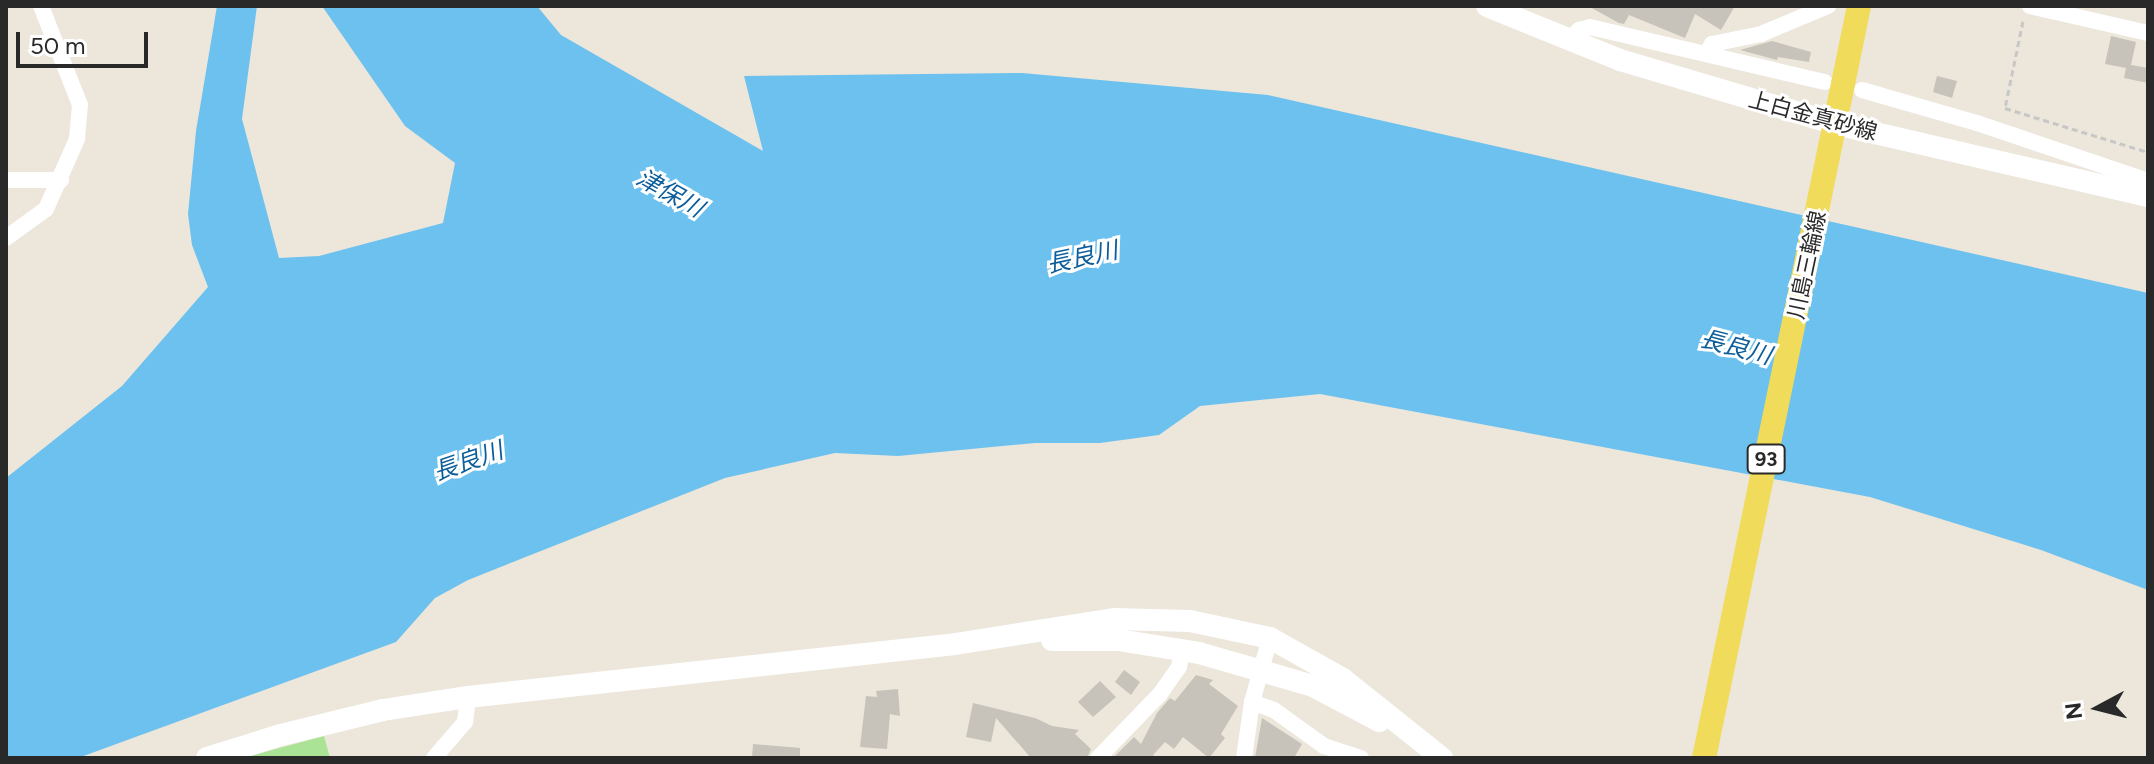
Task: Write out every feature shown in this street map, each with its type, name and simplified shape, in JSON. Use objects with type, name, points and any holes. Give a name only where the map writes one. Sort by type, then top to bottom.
[{"type":"main road","name":"川島三輪線","points":[[1704,758],[1859,6]]},
{"type":"street","points":[[6,238],[46,209],[77,139],[80,105],[41,6]]},
{"type":"street","name":"上白金真砂線","points":[[1487,6],[1568,41],[1836,124],[2148,196]]},
{"type":"street","points":[[1706,54],[1712,44],[1761,34],[1828,6]]},
{"type":"street","points":[[2026,13],[2148,33]]},
{"type":"street","points":[[1568,41],[1579,30],[1590,27],[1825,82]]},
{"type":"street","points":[[1862,90],[1977,123],[2148,181]]},
{"type":"street","points":[[6,180],[61,180]]},
{"type":"street","points":[[207,758],[369,714],[468,697],[955,644],[1114,619],[1190,621],[1270,638],[1343,679],[1442,758]]},
{"type":"street","points":[[1244,758],[1259,669],[1270,638]]},
{"type":"street","points":[[955,644],[1118,640],[1259,669],[1313,686],[1442,758]]},
{"type":"street","points":[[1098,758],[1160,694],[1179,667],[1182,651]]},
{"type":"street","points":[[434,758],[465,722],[468,697]]},
{"type":"street","points":[[1252,702],[1274,710],[1324,746],[1361,758]]},
{"type":"path","points":[[2026,13],[2005,108],[2148,152]]},
{"type":"green space","points":[[324,736],[330,758],[243,758]]},
{"type":"water","points":[[217,6],[257,6],[242,119],[279,258],[319,256],[443,223],[455,163],[405,126],[322,6],[537,6],[561,35],[763,151],[744,76],[1022,73],[1268,95],[2148,293],[2148,590],[2041,550],[1870,497],[1320,394],[1200,406],[1159,435],[1100,443],[1035,443],[898,456],[835,453],[725,478],[468,580],[435,598],[396,642],[78,758],[6,758],[6,478],[122,386],[208,287],[192,245],[188,214],[196,131]]},
{"type":"building","points":[[1588,6],[1735,6],[1721,30],[1695,14],[1685,38],[1629,15],[1624,24],[1619,23]]},
{"type":"building","points":[[2111,36],[2136,42],[2131,65],[2148,68],[2148,83],[2124,78],[2126,68],[2105,64]]},
{"type":"building","points":[[1772,41],[1811,52],[1809,62],[1778,57],[1777,60],[1740,50]]},
{"type":"building","points":[[1937,76],[1957,81],[1952,98],[1933,92]]},
{"type":"building","points":[[1124,670],[1140,682],[1131,695],[1115,682]]},
{"type":"building","points":[[1196,675],[1213,680],[1209,684],[1238,706],[1221,734],[1225,738],[1209,758],[1183,737],[1174,749],[1165,742],[1153,755],[1156,758],[1113,758],[1134,737],[1141,744],[1157,713],[1170,698],[1175,701]]},
{"type":"building","points":[[1100,681],[1116,697],[1093,717],[1078,702]]},
{"type":"building","points":[[898,689],[900,716],[890,714],[887,749],[860,747],[866,696],[877,697],[876,691]]},
{"type":"building","points":[[973,703],[1035,718],[1052,726],[1079,730],[1075,734],[1091,749],[1087,758],[1031,758],[996,718],[991,742],[966,737]]},
{"type":"building","points":[[1262,718],[1302,744],[1294,758],[1255,758]]},
{"type":"building","points":[[753,744],[800,748],[800,758],[752,758]]},
{"type":"water label","name":"津保川","points":[[670,193]]},
{"type":"water label","name":"長良川","points":[[1082,257]]},
{"type":"water label","name":"長良川","points":[[1736,347]]},
{"type":"water label","name":"長良川","points":[[468,461]]}]
